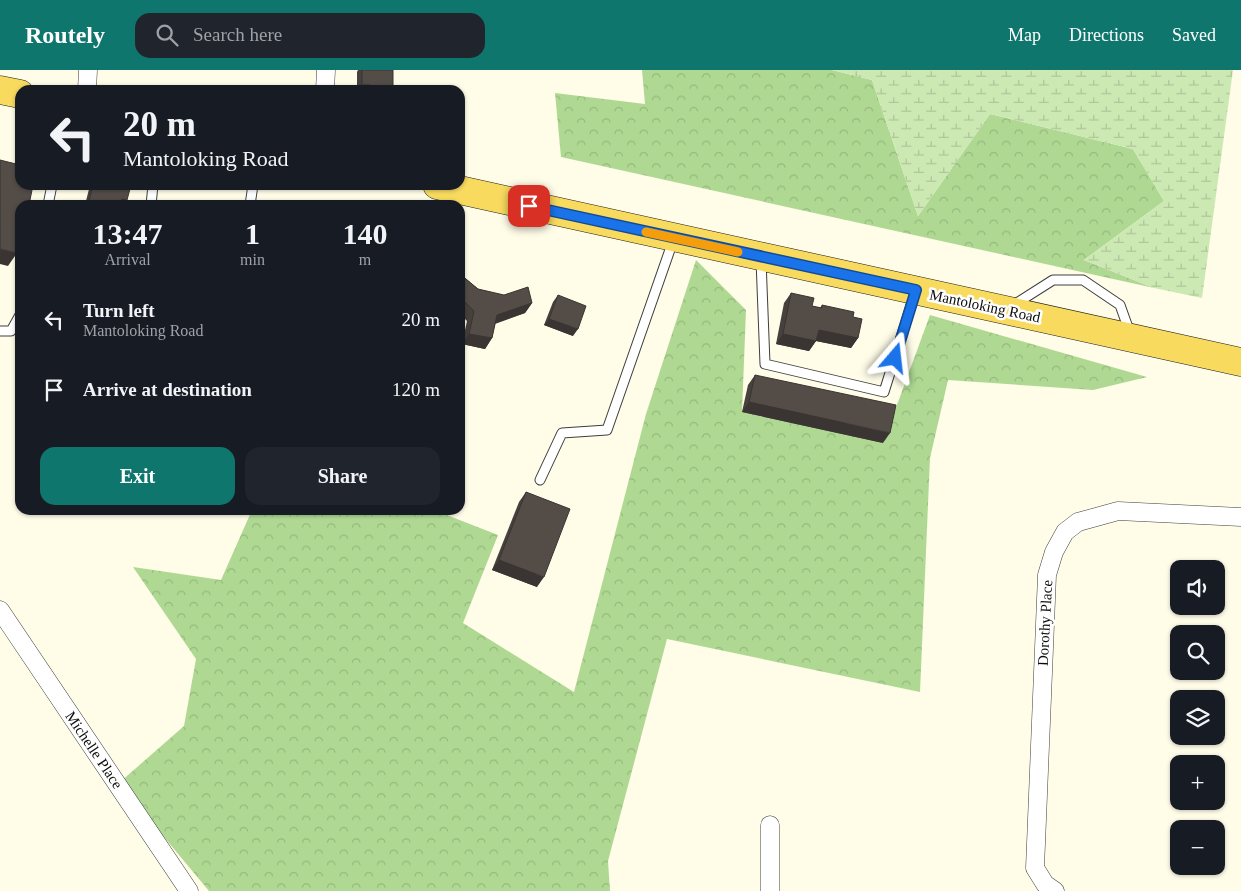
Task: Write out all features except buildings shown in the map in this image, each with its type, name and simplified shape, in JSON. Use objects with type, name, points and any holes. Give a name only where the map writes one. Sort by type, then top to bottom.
[{"type":"main road","points":[[0,90],[15,93]]},
{"type":"main road","name":"Mantoloking Road","points":[[459,190],[1241,362]]},
{"type":"street","points":[[87,85],[88,70]]},
{"type":"street","points":[[325,85],[326,70]]},
{"type":"street","name":"Dorothy Place","points":[[1055,891],[1045,884],[1035,868],[1047,575],[1054,552],[1065,532],[1078,522],[1118,511],[1241,517]]},
{"type":"street","name":"Michelle Place","points":[[0,610],[189,891]]},
{"type":"street","points":[[770,825],[770,891]]},
{"type":"lane","points":[[540,480],[562,433],[607,430],[674,238]]},
{"type":"lane","points":[[761,257],[765,364],[884,392],[916,290]]},
{"type":"lane","points":[[1006,310],[1053,280],[1083,280],[1120,305],[1132,338]]},
{"type":"lane","points":[[0,331],[11,331],[15,324]]},
{"type":"green space","points":[[642,70],[832,70],[872,80],[918,216],[990,114],[1133,149],[1164,201],[1084,260],[1154,288],[561,157],[555,93],[645,104]]},
{"type":"green space","points":[[832,70],[1233,70],[1202,298],[1154,288],[1084,260],[1164,201],[1133,149],[990,114],[918,216],[872,80]]},
{"type":"green space","points":[[696,260],[746,310],[742,412],[883,443],[930,315],[1147,377],[1093,390],[948,380],[930,458],[920,692],[667,639],[608,861],[610,891],[209,891],[119,783],[184,726],[196,659],[133,567],[221,580],[250,515],[447,515],[498,535],[463,623],[574,692],[646,414]]},
{"type":"slow traffic","points":[[646,232],[738,252]]},
{"type":"route","points":[[529,206],[916,290],[895,358]]}]
